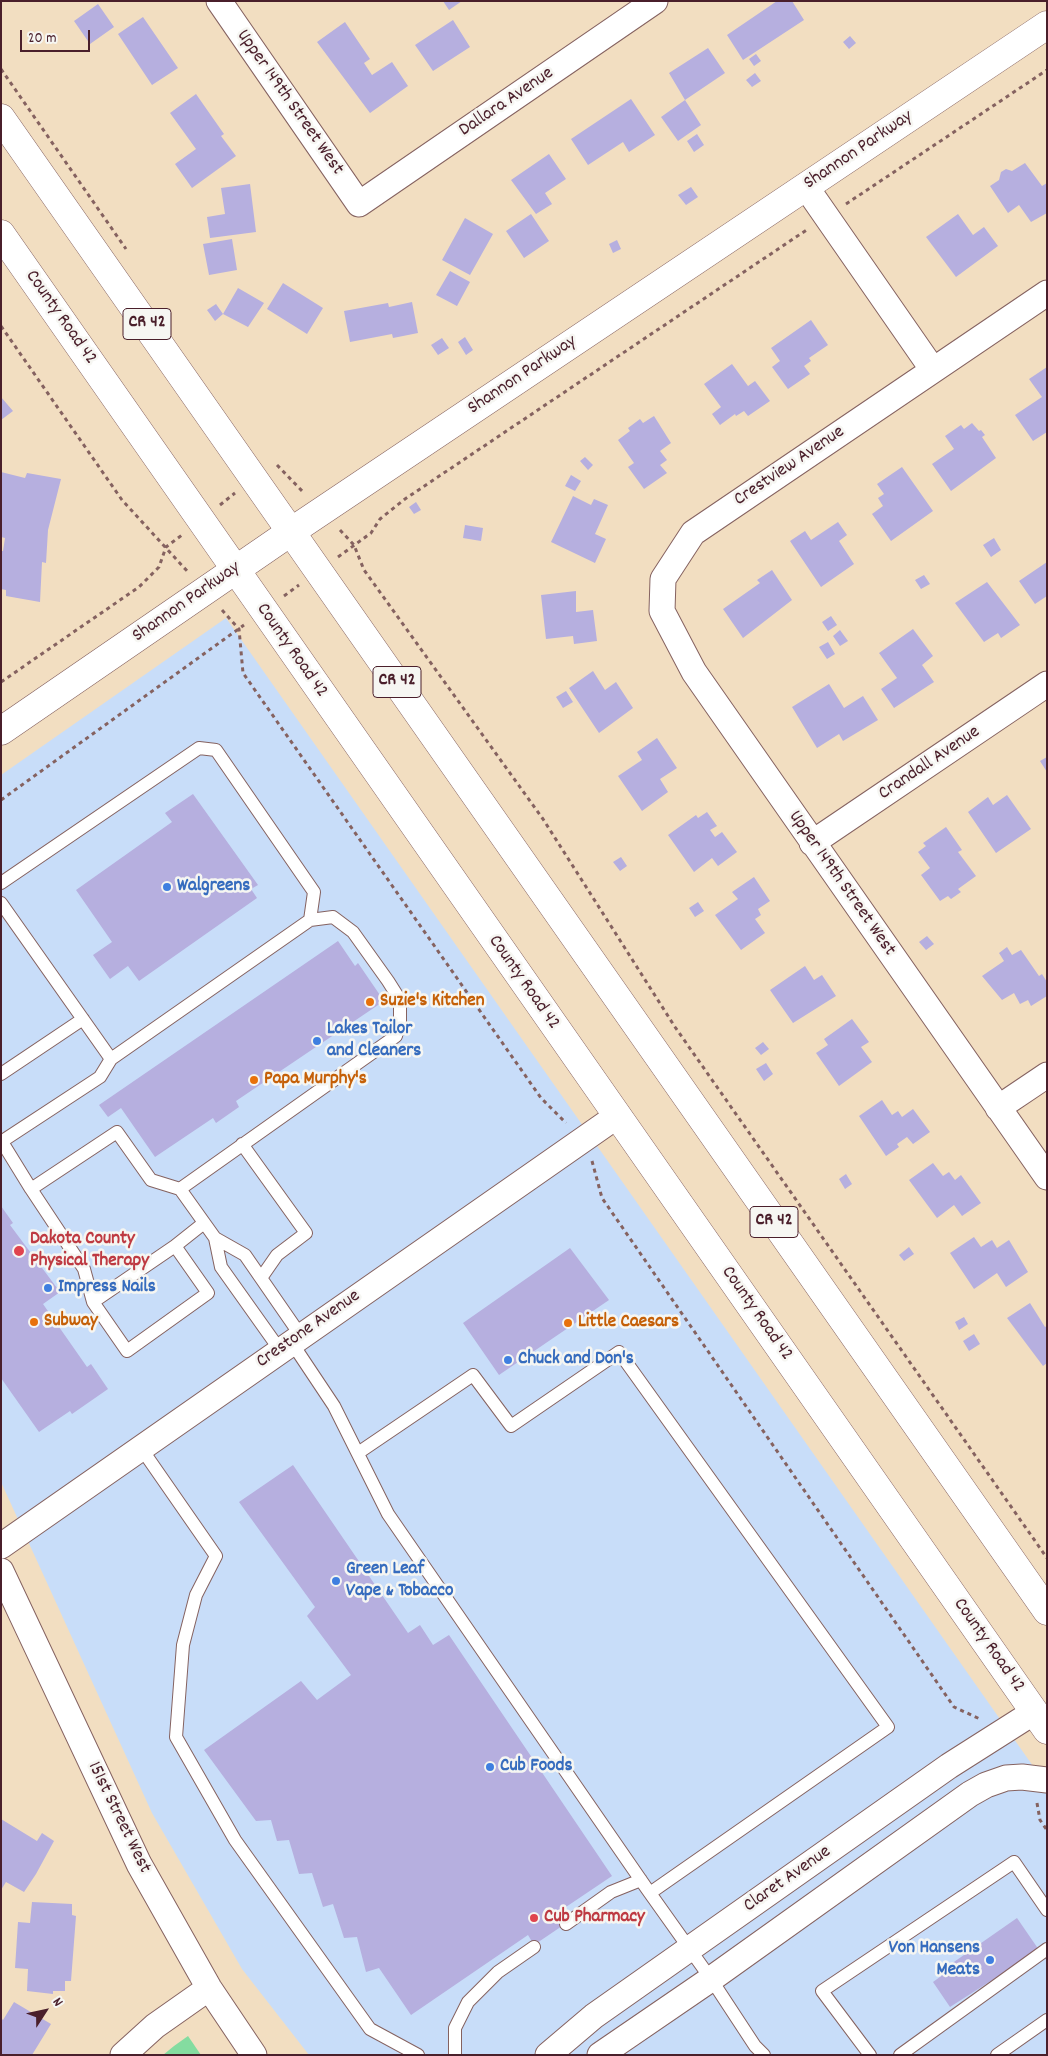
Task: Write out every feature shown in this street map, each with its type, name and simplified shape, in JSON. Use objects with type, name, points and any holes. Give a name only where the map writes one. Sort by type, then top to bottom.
[{"type":"main road","name":"Shannon Parkway","points":[[1,731],[292,531],[1047,25]]},
{"type":"main road","name":"CR 42","points":[[1,118],[1047,1611]]},
{"type":"main road","name":"County Road 42","points":[[1,234],[617,1116],[1043,1717]]},
{"type":"street","name":"Upper 149th Street West","points":[[219,1],[358,204]]},
{"type":"street","name":"Dallara Avenue","points":[[358,204],[655,1]]},
{"type":"street","points":[[806,187],[933,370]]},
{"type":"street","name":"Crestview Avenue","points":[[663,579],[693,533],[1047,293]]},
{"type":"street","name":"Upper 149th Street West","points":[[663,579],[662,611],[694,672],[1047,1177]]},
{"type":"street","name":"Crandall Avenue","points":[[812,843],[1047,684]]},
{"type":"street","points":[[998,1108],[1047,1075]]},
{"type":"street","name":"Crestone Avenue","points":[[1,1546],[617,1116]]},
{"type":"street","name":"151st Street West","points":[[1,1571],[139,1864],[209,1988],[254,2055]]},
{"type":"street","name":"Claret Avenue","points":[[548,2055],[594,2016],[950,1766],[998,1736],[1043,1717]]},
{"type":"street","name":"Claret Avenue","points":[[600,2055],[711,1979],[970,1794],[1006,1778],[1022,1777],[1047,1780]]},
{"type":"street","points":[[123,2055],[155,2026],[209,1988]]},
{"type":"lane","points":[[1,883],[199,748],[216,750],[314,892],[310,920]]},
{"type":"lane","points":[[1,903],[111,1059]]},
{"type":"lane","points":[[175,1246],[208,1293],[128,1351],[93,1302],[84,1269],[1,1142],[100,1078],[111,1059],[310,920],[334,917],[353,932],[400,1000],[400,1020],[396,1036],[180,1189]]},
{"type":"lane","points":[[1,1074],[83,1019]]},
{"type":"lane","points":[[31,1189],[118,1132],[151,1180],[180,1189],[215,1238],[245,1255],[260,1278],[291,1343]]},
{"type":"lane","points":[[242,1144],[306,1233],[277,1255],[260,1278]]},
{"type":"lane","points":[[93,1302],[204,1224]]},
{"type":"lane","points":[[215,1238],[222,1267],[291,1343],[334,1406],[388,1514],[764,2055]]},
{"type":"lane","points":[[358,1453],[473,1374],[511,1426],[619,1352],[888,1727],[650,1893]]},
{"type":"lane","points":[[141,1448],[216,1556],[196,1595],[183,1644],[176,1737],[236,1840],[370,2029],[418,2055]]},
{"type":"lane","points":[[870,2055],[822,1991],[1014,1862],[1047,1910]]},
{"type":"lane","points":[[566,1924],[611,1892],[641,1880]]},
{"type":"lane","points":[[455,2055],[455,2028],[468,2002],[498,1972],[534,1947]]},
{"type":"lane","points":[[900,2055],[1047,1949]]},
{"type":"lane","points":[[997,2055],[1047,2020]]},
{"type":"path","points":[[1,69],[127,249]]},
{"type":"path","points":[[354,545],[371,533],[380,519],[405,499],[1047,70]]},
{"type":"path","points":[[1,326],[122,500],[239,629],[243,673],[541,1098],[563,1120],[591,1156],[602,1198],[954,1707],[986,1721],[998,1736]]},
{"type":"path","points":[[275,462],[354,545],[364,570],[543,819],[675,1027],[1047,1558]]},
{"type":"path","points":[[1,682],[139,587],[159,567],[166,547]]},
{"type":"path","points":[[1,800],[239,629]]},
{"type":"path","points":[[1022,1777],[1035,1795],[1040,1820],[1047,1830]]},
{"type":"shaded area","points":[[226,618],[1047,1786],[1047,2055],[309,2055],[242,1969],[152,1813],[1,1482],[1,775]]},
{"type":"green space","points":[[188,2036],[201,2055],[163,2055],[174,2046]]},
{"type":"building","points":[[443,1],[462,1],[449,10]]},
{"type":"building","points":[[777,1],[792,1],[804,20],[743,60],[727,35]]},
{"type":"building","points":[[98,4],[114,27],[90,44],[74,21]]},
{"type":"building","points":[[143,17],[178,68],[152,85],[118,34]]},
{"type":"building","points":[[453,20],[470,47],[433,71],[415,45]]},
{"type":"building","points":[[345,22],[370,59],[364,63],[372,75],[392,62],[408,86],[370,113],[317,42]]},
{"type":"building","points":[[850,36],[856,43],[849,49],[843,42]]},
{"type":"building","points":[[708,48],[725,73],[685,100],[669,73]]},
{"type":"building","points":[[756,54],[761,61],[754,66],[749,59]]},
{"type":"building","points":[[755,73],[761,81],[752,87],[746,80]]},
{"type":"building","points":[[196,94],[224,134],[221,136],[236,156],[192,188],[175,164],[196,149],[170,113]]},
{"type":"building","points":[[631,99],[655,135],[629,152],[623,142],[588,165],[571,139]]},
{"type":"building","points":[[685,100],[701,125],[678,141],[661,117]]},
{"type":"building","points":[[697,134],[704,145],[694,152],[687,141]]},
{"type":"building","points":[[549,154],[566,179],[545,193],[552,204],[536,214],[511,180]]},
{"type":"building","points":[[1025,163],[1042,186],[1047,183],[1047,213],[1031,222],[1019,205],[1008,213],[990,186],[999,180],[1001,172],[1006,169],[1012,171]]},
{"type":"building","points":[[250,184],[256,232],[210,238],[207,217],[225,214],[221,188]]},
{"type":"building","points":[[691,187],[698,197],[686,205],[678,195]]},
{"type":"building","points":[[531,214],[549,241],[524,258],[506,231]]},
{"type":"building","points":[[958,214],[973,235],[984,227],[998,246],[956,277],[926,237]]},
{"type":"building","points":[[465,218],[493,234],[470,275],[442,260]]},
{"type":"building","points":[[232,239],[237,270],[209,275],[203,244]]},
{"type":"building","points":[[617,240],[621,249],[613,253],[609,244]]},
{"type":"building","points":[[450,271],[470,282],[457,306],[436,295]]},
{"type":"building","points":[[283,283],[323,308],[307,334],[267,309]]},
{"type":"building","points":[[238,288],[264,303],[248,327],[223,314]]},
{"type":"building","points":[[412,302],[418,333],[393,338],[392,334],[350,342],[344,311],[388,303],[389,307]]},
{"type":"building","points":[[216,304],[223,314],[215,321],[207,310]]},
{"type":"building","points":[[811,320],[828,345],[809,358],[811,361],[804,366],[810,374],[788,389],[772,367],[780,361],[771,348]]},
{"type":"building","points":[[465,337],[473,350],[466,355],[458,342]]},
{"type":"building","points":[[442,338],[449,348],[438,355],[431,345]]},
{"type":"building","points":[[732,364],[748,386],[755,381],[770,401],[748,416],[744,411],[736,416],[735,414],[720,425],[712,414],[721,407],[704,384]]},
{"type":"building","points":[[1047,367],[1047,432],[1033,441],[1015,415],[1042,397],[1029,379]]},
{"type":"building","points":[[1,397],[13,411],[1,420]]},
{"type":"building","points":[[654,416],[671,443],[660,451],[667,460],[660,465],[667,473],[644,489],[628,467],[634,463],[618,440],[630,431],[628,428],[640,419],[643,423]]},
{"type":"building","points":[[972,423],[985,435],[982,437],[996,458],[951,491],[932,464],[954,449],[945,436],[961,425],[964,429]]},
{"type":"building","points":[[585,457],[593,465],[588,470],[580,461]]},
{"type":"building","points":[[902,467],[933,511],[891,541],[872,514],[883,506],[878,498],[884,494],[877,484]]},
{"type":"building","points":[[1,472],[25,478],[27,473],[61,479],[48,530],[46,563],[42,562],[40,602],[6,596],[6,590],[1,589],[1,551],[3,551],[5,538],[1,537]]},
{"type":"building","points":[[571,475],[581,481],[575,491],[565,486]]},
{"type":"building","points":[[573,496],[591,505],[594,499],[608,505],[595,534],[606,539],[595,563],[551,542]]},
{"type":"building","points":[[416,502],[421,510],[414,514],[409,507]]},
{"type":"building","points":[[838,522],[847,535],[839,541],[854,564],[821,587],[790,541],[805,531],[811,540]]},
{"type":"building","points":[[465,525],[483,528],[481,541],[463,538]]},
{"type":"building","points":[[994,538],[1001,550],[991,557],[983,545]]},
{"type":"building","points":[[1047,562],[1047,596],[1035,604],[1019,581]]},
{"type":"building","points":[[772,570],[792,600],[743,638],[723,609],[760,583],[757,580]]},
{"type":"building","points":[[924,575],[930,584],[921,589],[915,580]]},
{"type":"building","points":[[987,582],[1020,625],[1001,638],[998,633],[984,642],[955,603]]},
{"type":"building","points":[[576,591],[576,612],[593,610],[597,641],[574,644],[573,636],[546,639],[541,595]]},
{"type":"building","points":[[831,616],[837,625],[828,631],[822,622]]},
{"type":"building","points":[[913,629],[933,656],[922,665],[934,682],[894,708],[881,689],[897,678],[879,653]]},
{"type":"building","points":[[840,630],[848,641],[840,646],[833,636]]},
{"type":"building","points":[[828,642],[835,654],[827,659],[819,647]]},
{"type":"building","points":[[593,671],[605,690],[616,682],[633,708],[599,733],[569,688]]},
{"type":"building","points":[[829,684],[844,708],[863,696],[878,720],[843,741],[839,734],[817,748],[792,707]]},
{"type":"building","points":[[566,691],[573,702],[563,708],[556,697]]},
{"type":"building","points":[[657,738],[677,768],[660,779],[668,792],[642,811],[618,776],[642,760],[637,752]]},
{"type":"building","points":[[1047,757],[1047,772],[1040,761]]},
{"type":"building","name":"Walgreens","points":[[193,794],[258,885],[251,889],[257,898],[139,981],[128,966],[110,979],[93,955],[112,942],[76,890],[172,822],[165,813]]},
{"type":"building","points":[[1007,795],[1031,829],[996,853],[968,812],[988,797],[993,805]]},
{"type":"building","points":[[707,812],[717,826],[710,830],[715,837],[722,832],[737,852],[718,866],[712,858],[694,872],[668,835],[696,815],[698,818]]},
{"type":"building","points":[[946,827],[962,850],[958,852],[976,876],[958,889],[961,892],[951,899],[948,896],[940,901],[921,875],[930,868],[918,852],[926,846],[923,843]]},
{"type":"building","points":[[621,857],[627,866],[620,871],[613,862]]},
{"type":"building","points":[[754,877],[770,901],[758,909],[761,915],[755,919],[765,933],[741,950],[715,915],[738,899],[732,892]]},
{"type":"building","points":[[698,902],[704,911],[695,917],[689,908]]},
{"type":"building","points":[[927,936],[934,944],[926,950],[919,942]]},
{"type":"building","points":[[338,941],[355,966],[358,963],[384,1001],[236,1101],[239,1107],[216,1123],[213,1118],[155,1157],[121,1108],[108,1117],[99,1105]]},
{"type":"building","points":[[1007,947],[1012,955],[1021,950],[1039,976],[1042,974],[1047,982],[1047,996],[1031,1006],[1028,1000],[1020,1004],[1014,993],[1002,1000],[982,976],[1004,961],[999,953]]},
{"type":"building","points":[[805,966],[814,980],[822,975],[836,996],[793,1023],[770,990]]},
{"type":"building","points":[[852,1019],[869,1042],[861,1047],[872,1062],[839,1086],[816,1053],[828,1045],[824,1039]]},
{"type":"building","points":[[763,1042],[769,1049],[761,1055],[755,1048]]},
{"type":"building","points":[[766,1063],[773,1074],[764,1081],[756,1069]]},
{"type":"building","points":[[882,1100],[892,1115],[898,1111],[902,1117],[913,1109],[930,1132],[913,1144],[907,1137],[897,1144],[899,1147],[886,1156],[859,1116]]},
{"type":"building","points":[[933,1163],[943,1176],[949,1172],[955,1180],[961,1175],[981,1203],[962,1216],[954,1205],[937,1218],[909,1180]]},
{"type":"building","points":[[846,1174],[852,1184],[845,1189],[839,1179]]},
{"type":"building","points":[[1,1206],[13,1223],[10,1225],[60,1292],[43,1304],[87,1367],[91,1364],[108,1389],[72,1414],[70,1411],[39,1432],[1,1378]]},
{"type":"building","points":[[974,1237],[981,1247],[992,1240],[997,1248],[1009,1240],[1028,1272],[1006,1287],[997,1273],[974,1289],[950,1253]]},
{"type":"building","points":[[909,1247],[914,1254],[904,1261],[899,1255]]},
{"type":"building","points":[[570,1248],[609,1300],[499,1375],[463,1323]]},
{"type":"building","points":[[1030,1303],[1045,1327],[1047,1326],[1047,1363],[1043,1366],[1007,1318]]},
{"type":"building","points":[[964,1317],[968,1324],[959,1330],[955,1322]]},
{"type":"building","points":[[974,1334],[980,1344],[969,1351],[963,1341]]},
{"type":"building","points":[[293,1465],[408,1633],[420,1625],[433,1645],[449,1635],[612,1876],[557,1913],[565,1924],[534,1945],[528,1935],[411,2015],[379,1968],[366,1972],[357,1937],[344,1938],[333,1904],[323,1907],[312,1873],[299,1874],[289,1840],[277,1841],[271,1820],[256,1821],[204,1750],[301,1681],[317,1700],[351,1675],[307,1616],[315,1607],[239,1502]]},
{"type":"building","points":[[1,1819],[37,1841],[42,1833],[54,1841],[24,1892],[6,1882],[1,1890]]},
{"type":"building","points":[[32,1902],[72,1904],[72,1915],[76,1916],[71,1981],[65,1981],[65,1991],[53,1991],[53,1994],[27,1991],[28,1969],[15,1968],[18,1922],[30,1923]]},
{"type":"building","name":"Von Hansens Meats","points":[[1017,1918],[1039,1950],[950,2007],[933,1982],[944,1974],[941,1971]]},
{"type":"building","points":[[14,2002],[51,2024],[32,2055],[1,2055],[1,2018],[3,2020]]},
{"type":"place","name":"Walgreens","points":[[167,887]]},
{"type":"place","name":"Suzie's Kitchen","points":[[370,1002]]},
{"type":"place","name":"Lakes Tailor and Cleaners","points":[[317,1041]]},
{"type":"place","name":"Papa Murphy's","points":[[254,1080]]},
{"type":"place","name":"Dakota County Physical Therapy","points":[[19,1251]]},
{"type":"place","name":"Impress Nails","points":[[48,1288]]},
{"type":"place","name":"Subway","points":[[34,1322]]},
{"type":"place","name":"Little Caesars","points":[[568,1323]]},
{"type":"place","name":"Chuck and Don's","points":[[508,1360]]},
{"type":"place","name":"Green Leaf Vape & Tobacco","points":[[336,1581]]},
{"type":"place","name":"Cub Foods","points":[[490,1767]]},
{"type":"place","name":"Cub Pharmacy","points":[[534,1918]]},
{"type":"place","name":"Von Hansens Meats","points":[[990,1960]]}]
